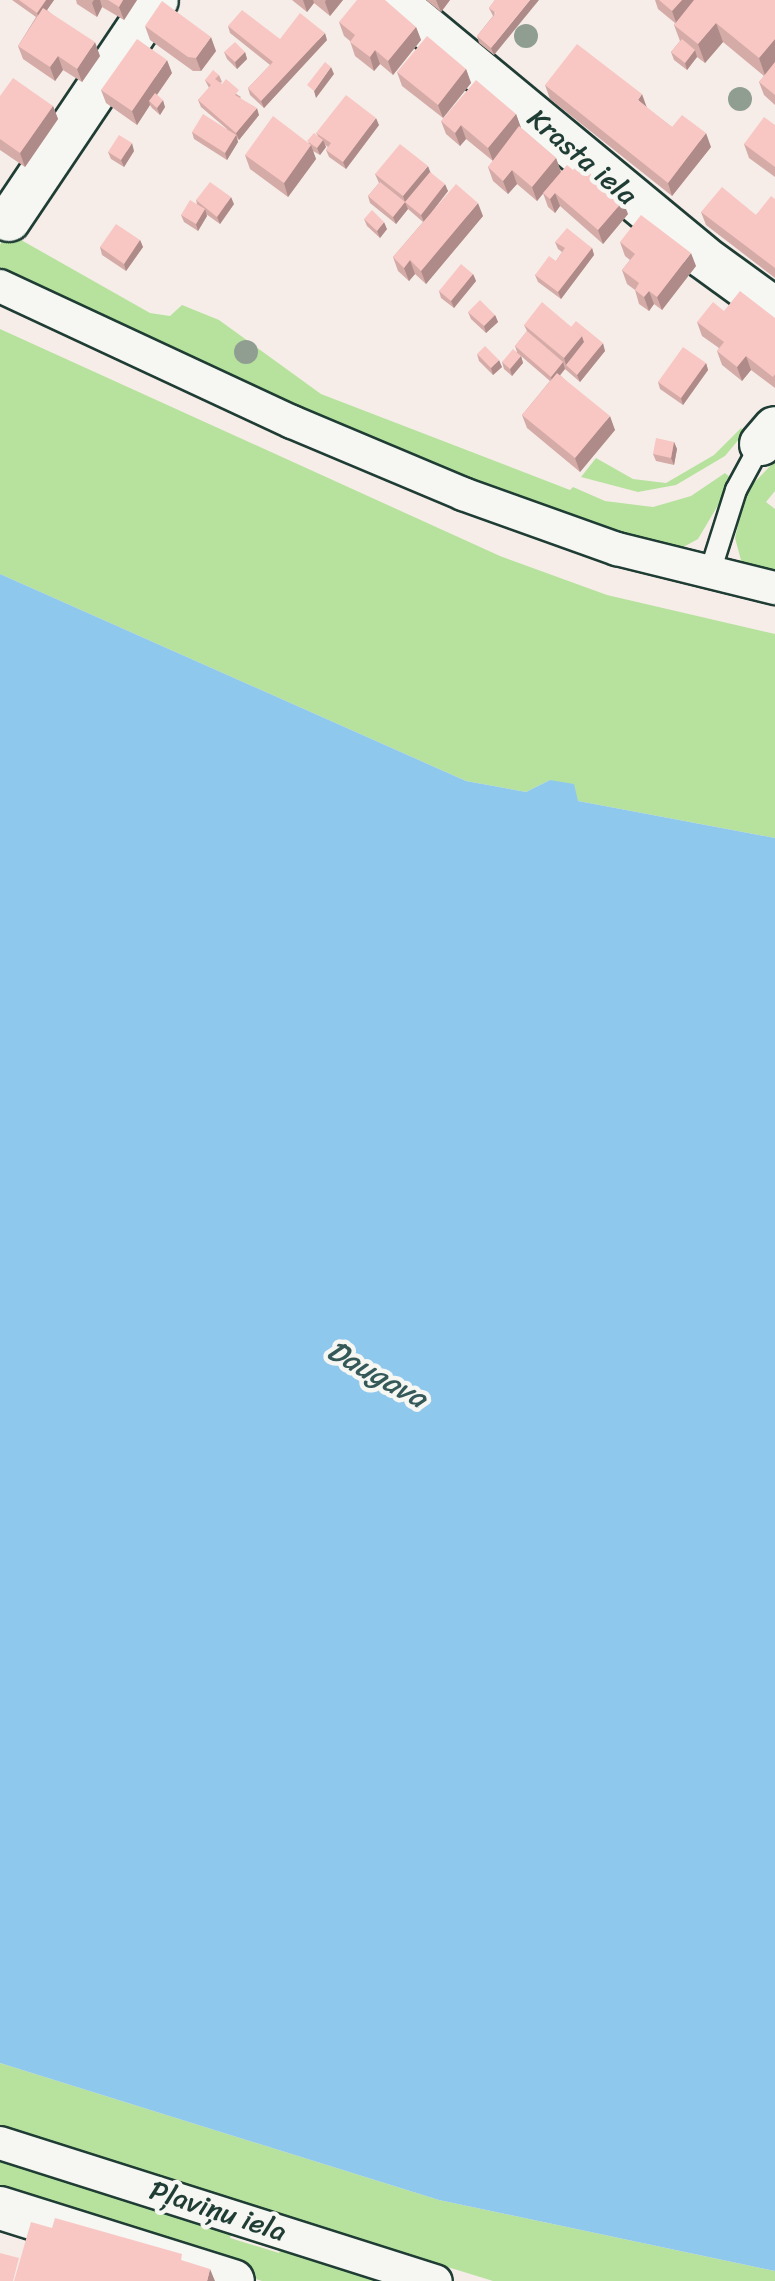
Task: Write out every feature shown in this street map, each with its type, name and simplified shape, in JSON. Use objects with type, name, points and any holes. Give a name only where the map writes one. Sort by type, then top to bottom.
[{"type":"street","points":[[9,220],[157,0]]},
{"type":"street","name":"Krasta iela","points":[[393,0],[702,256],[775,309]]},
{"type":"street","points":[[0,286],[292,422],[462,494],[617,549],[775,588]]},
{"type":"street","name":"Pļaviņu iela","points":[[0,2144],[436,2281]]},
{"type":"street","points":[[0,2208],[234,2281]]},
{"type":"lane","points":[[710,572],[736,490],[768,436]]},
{"type":"green space","points":[[7,232],[150,313],[170,316],[182,305],[219,320],[321,394],[570,490],[573,487],[605,501],[653,507],[691,496],[725,473],[733,480],[698,539],[676,551],[519,506],[0,278],[0,245]]},
{"type":"green space","points":[[0,329],[500,556],[607,595],[775,634],[775,838],[578,801],[550,780],[526,792],[466,781],[0,574]]},
{"type":"green space","points":[[741,428],[745,432],[725,456],[676,485],[638,492],[581,477],[596,458],[633,479],[666,483],[714,455]]},
{"type":"green space","points":[[775,461],[775,491],[766,502],[775,509],[775,578],[742,564],[735,538],[746,491]]},
{"type":"green space","points":[[0,2063],[439,2200],[775,2271],[775,2281],[493,2281],[0,2129]]},
{"type":"green space","points":[[0,2156],[233,2229],[230,2238],[279,2253],[281,2245],[396,2281],[262,2281],[0,2201]]},
{"type":"water","name":"Daugava","points":[[0,574],[466,781],[526,792],[550,780],[574,784],[578,801],[775,838],[775,2271],[439,2200],[0,2063]]},
{"type":"building","points":[[19,0],[46,0],[37,13]]},
{"type":"building","points":[[357,0],[385,0],[416,27],[388,61],[375,50],[370,57],[350,42],[355,35],[339,22]]},
{"type":"building","points":[[495,0],[530,0],[491,48],[477,36],[496,13],[489,8]]},
{"type":"building","points":[[659,0],[682,0],[672,11]]},
{"type":"building","points":[[694,0],[775,0],[775,39],[759,58],[716,23],[698,44],[674,25]]},
{"type":"building","points":[[162,1],[211,37],[196,58],[188,57],[145,26]]},
{"type":"building","points":[[43,8],[95,42],[77,69],[58,56],[50,67],[18,46]]},
{"type":"building","points":[[242,10],[280,39],[300,13],[325,33],[261,101],[248,88],[273,62],[228,26]]},
{"type":"building","points":[[427,36],[466,69],[438,105],[397,72]]},
{"type":"building","points":[[137,39],[167,60],[132,111],[101,90]]},
{"type":"building","points":[[682,39],[695,50],[685,63],[671,52]]},
{"type":"building","points":[[235,42],[245,52],[235,62],[224,52]]},
{"type":"building","points":[[577,44],[642,94],[638,100],[672,127],[682,115],[706,133],[668,183],[545,85]]},
{"type":"building","points":[[325,62],[331,67],[314,91],[307,85]]},
{"type":"building","points":[[775,62],[775,95],[759,82]]},
{"type":"building","points":[[213,70],[219,75],[215,79],[222,84],[226,79],[239,90],[235,95],[257,108],[236,133],[198,100],[211,85],[205,80]]},
{"type":"building","points":[[13,78],[53,106],[20,153],[0,139],[0,96]]},
{"type":"building","points":[[476,80],[516,114],[488,148],[461,125],[455,133],[441,121]]},
{"type":"building","points":[[155,93],[163,100],[157,108],[149,101]]},
{"type":"building","points":[[346,95],[376,118],[343,162],[326,150],[331,143],[316,133]]},
{"type":"building","points":[[203,114],[236,135],[225,153],[192,132]]},
{"type":"building","points":[[273,116],[311,145],[284,183],[245,155]]},
{"type":"building","points":[[764,117],[775,125],[775,167],[744,144]]},
{"type":"building","points":[[519,126],[556,158],[532,187],[512,170],[503,181],[488,167]]},
{"type":"building","points":[[314,133],[323,140],[317,148],[307,141]]},
{"type":"building","points":[[119,135],[132,143],[121,160],[108,152]]},
{"type":"building","points":[[400,144],[428,166],[403,196],[375,174]]},
{"type":"building","points":[[579,164],[623,201],[598,230],[555,193],[550,199],[543,193],[567,165],[573,170]]},
{"type":"building","points":[[430,172],[445,184],[421,215],[405,202]]},
{"type":"building","points":[[210,182],[231,197],[217,217],[196,200]]},
{"type":"building","points":[[380,182],[405,202],[393,217],[368,196]]},
{"type":"building","points":[[456,184],[478,203],[421,271],[410,260],[404,268],[393,257]]},
{"type":"building","points":[[722,187],[756,215],[771,196],[775,199],[775,268],[701,212]]},
{"type":"building","points":[[190,200],[205,209],[196,224],[181,215]]},
{"type":"building","points":[[372,210],[384,222],[377,231],[364,219]]},
{"type":"building","points":[[641,215],[691,253],[657,297],[649,291],[644,297],[635,290],[639,283],[622,270],[635,254],[620,242]]},
{"type":"building","points":[[116,224],[140,240],[124,264],[100,247]]},
{"type":"building","points":[[567,228],[592,248],[558,292],[535,275],[549,256],[556,261],[565,248],[555,242]]},
{"type":"building","points":[[461,264],[473,274],[451,301],[439,291]]},
{"type":"building","points":[[740,291],[775,318],[773,377],[746,356],[737,367],[717,351],[724,342],[697,322],[713,302],[724,311]]},
{"type":"building","points":[[480,300],[495,315],[484,326],[468,312]]},
{"type":"building","points":[[542,302],[582,336],[564,358],[524,325]]},
{"type":"building","points":[[576,321],[603,343],[577,375],[566,365],[584,342],[571,327]]},
{"type":"building","points":[[527,331],[563,362],[551,377],[515,346]]},
{"type":"building","points":[[485,346],[499,360],[491,368],[477,354]]},
{"type":"building","points":[[683,347],[706,363],[681,398],[658,382]]},
{"type":"building","points":[[513,349],[521,356],[510,369],[502,362]]},
{"type":"building","points":[[557,373],[610,416],[575,458],[522,415]]},
{"type":"building","points":[[656,438],[674,442],[671,458],[653,454]]},
{"type":"building","points":[[55,2218],[182,2254],[181,2260],[210,2269],[207,2281],[14,2281],[31,2222],[52,2228]]},
{"type":"building","points":[[0,2253],[19,2258],[13,2281],[0,2281]]}]
